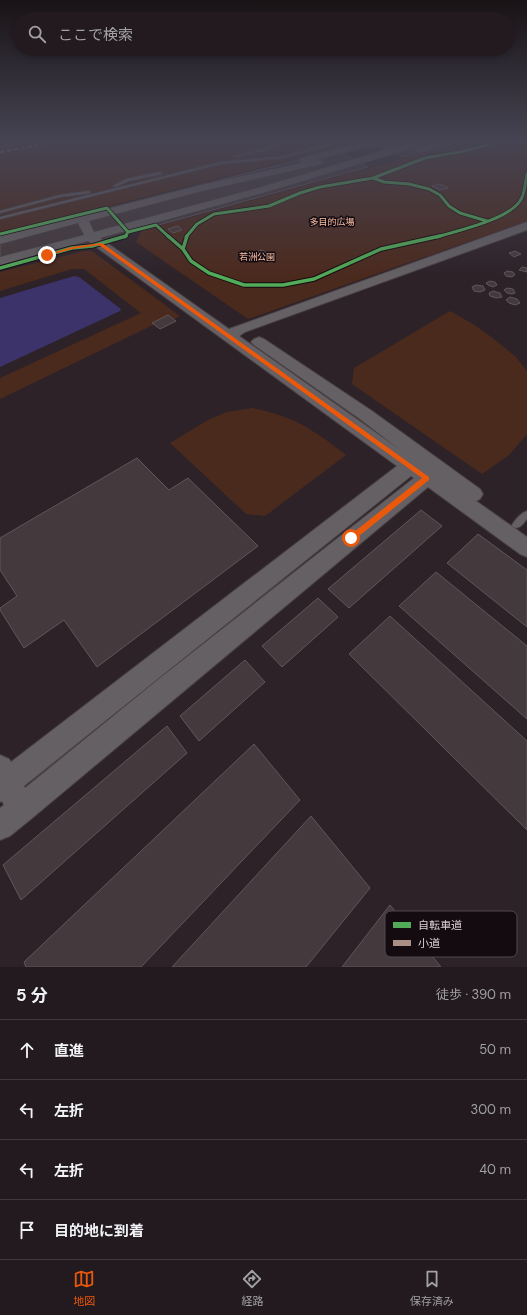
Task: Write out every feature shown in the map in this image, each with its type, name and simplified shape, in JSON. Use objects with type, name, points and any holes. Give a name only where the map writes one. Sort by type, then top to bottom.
[{"type":"street","points":[[0,240],[212,185]]},
{"type":"street","points":[[201,188],[214,185]]},
{"type":"street","points":[[222,202],[279,185]]},
{"type":"street","points":[[0,261],[289,185]]},
{"type":"street","points":[[149,202],[142,209],[143,212],[151,216],[164,217]]},
{"type":"street","points":[[82,219],[98,235],[425,467],[523,524]]},
{"type":"street","points":[[234,332],[527,226]]},
{"type":"street","points":[[425,467],[457,497],[527,548]]},
{"type":"street","points":[[21,809],[2,780],[425,467]]},
{"type":"street","points":[[0,826],[243,626],[425,467]]},
{"type":"lane","points":[[0,212],[60,196],[91,192],[118,185]]},
{"type":"lane","points":[[0,218],[133,185]]},
{"type":"green space","points":[[0,185],[192,185],[0,234]]},
{"type":"green space","name":"若洲公園","points":[[307,185],[527,185],[527,221],[248,319],[136,242],[141,231]]},
{"type":"green space","points":[[84,251],[92,251],[180,316],[174,319],[168,315],[153,322],[155,324],[0,399],[0,378],[141,313],[84,269],[72,269],[0,291],[0,272]]},
{"type":"green space","points":[[450,311],[490,336],[515,356],[527,371],[527,434],[509,455],[482,474],[352,384],[354,368]]},
{"type":"green space","points":[[252,408],[280,415],[303,425],[324,438],[346,455],[265,516],[246,514],[170,443],[208,420],[227,412]]},
{"type":"shaded area","points":[[74,276],[79,277],[121,309],[120,311],[0,367],[0,298]]},
{"type":"building","points":[[199,185],[303,185],[0,269],[0,236]]},
{"type":"building","points":[[442,185],[448,188],[440,190],[432,186]]},
{"type":"building","points":[[178,226],[182,230],[173,233],[168,229]]},
{"type":"building","points":[[262,250],[268,254],[262,257],[256,252]]},
{"type":"building","points":[[515,251],[521,254],[514,257],[509,253]]},
{"type":"building","points":[[522,267],[527,268],[527,272],[519,270]]},
{"type":"building","points":[[507,271],[513,272],[515,275],[511,277],[506,276],[504,273]]},
{"type":"building","points":[[490,281],[495,282],[497,285],[493,287],[486,283]]},
{"type":"building","points":[[476,285],[483,286],[485,290],[480,292],[474,291],[472,287]]},
{"type":"building","points":[[507,288],[513,289],[515,293],[507,293],[504,290]]},
{"type":"building","points":[[493,291],[500,293],[502,297],[496,298],[490,296],[489,293]]},
{"type":"building","points":[[510,297],[517,299],[520,303],[515,305],[509,303],[506,300]]},
{"type":"building","points":[[168,315],[176,321],[160,329],[152,323]]},
{"type":"building","points":[[137,458],[169,490],[188,478],[258,546],[97,667],[64,620],[24,648],[0,610],[0,608],[17,596],[0,570],[0,538]]},
{"type":"building","points":[[421,510],[442,526],[349,608],[328,589]]},
{"type":"building","points":[[478,534],[527,570],[527,627],[447,563]]},
{"type":"building","points":[[436,572],[527,646],[527,719],[399,606]]},
{"type":"building","points":[[318,598],[338,617],[282,667],[262,646]]},
{"type":"building","points":[[390,616],[527,741],[527,830],[349,654]]},
{"type":"building","points":[[245,660],[265,682],[199,741],[180,716]]},
{"type":"building","points":[[167,726],[187,753],[21,900],[3,865]]},
{"type":"building","points":[[254,744],[300,800],[141,967],[26,967],[24,962]]},
{"type":"building","points":[[311,816],[370,888],[306,967],[172,967]]},
{"type":"building","points":[[390,905],[395,911],[385,911]]},
{"type":"building","points":[[385,911],[385,957],[433,957],[441,967],[342,967]]},
{"type":"cycle path","points":[[183,249],[186,237],[197,224],[214,214],[269,206],[300,193],[331,185]]},
{"type":"cycle path","points":[[414,185],[429,189],[440,195],[449,206],[460,213],[487,221]]},
{"type":"cycle path","points":[[0,268],[72,248],[92,246],[125,237],[128,232],[156,225],[183,249],[191,261],[209,273],[244,285],[283,285],[314,279],[381,249],[436,237],[476,225],[505,214],[521,201],[525,185]]},
{"type":"cycle path","points":[[0,234],[107,208],[128,232]]},
{"type":"route","points":[[47,255],[72,248],[100,244],[427,478],[351,538]]},
{"type":"park label","name":"多目的広場","points":[[332,222]]}]
